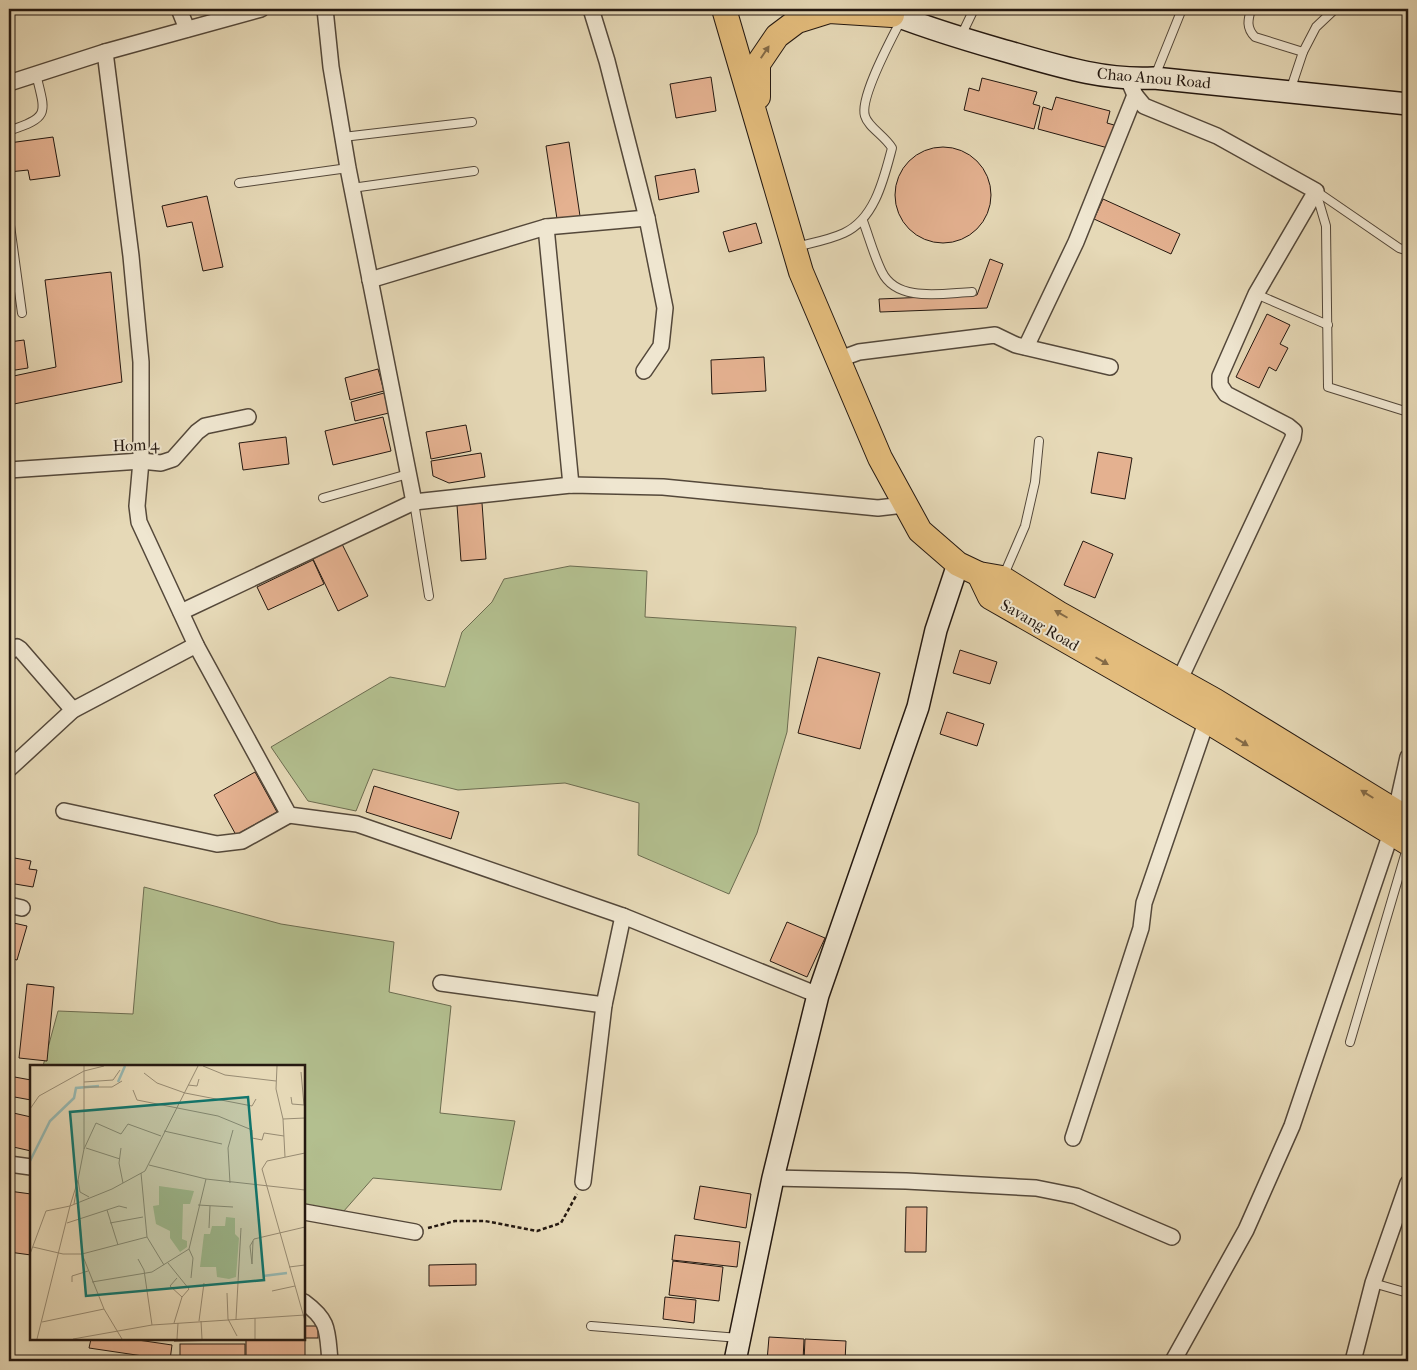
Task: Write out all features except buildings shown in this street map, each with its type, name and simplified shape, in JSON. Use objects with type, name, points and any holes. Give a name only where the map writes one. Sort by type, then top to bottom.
[{"type":"main road","points":[[724,9],[801,272],[837,360],[904,505],[920,530],[980,572]]},
{"type":"main road","points":[[765,151],[757,86],[758,64],[777,36],[797,21],[829,11],[891,14]]},
{"type":"main road","name":"Savang Road","points":[[980,572],[1179,682],[1210,710]]},
{"type":"main road","name":"Savang Road","points":[[980,572],[990,597],[1210,710],[1402,830]]},
{"type":"street","points":[[179,9],[187,29]]},
{"type":"street","points":[[9,83],[105,52],[261,9]]},
{"type":"street","points":[[325,9],[331,67],[348,168],[414,502]]},
{"type":"street","points":[[591,9],[607,61],[647,218],[666,308],[661,346],[644,370]]},
{"type":"street","name":"Chao Anou Road","points":[[891,14],[960,38],[1131,87],[1154,78],[1408,104]]},
{"type":"street","points":[[105,52],[131,256],[141,362],[142,461],[137,506],[139,522],[196,645],[289,815]]},
{"type":"street","points":[[1131,87],[1144,106],[1217,136],[1316,191],[1256,294],[1220,376],[1220,385],[1226,394],[1288,426],[1294,430],[1293,438],[1179,682]]},
{"type":"street","points":[[1026,347],[1076,242],[1131,87]]},
{"type":"street","points":[[370,280],[546,227],[647,218]]},
{"type":"street","points":[[546,227],[571,485]]},
{"type":"street","points":[[837,360],[859,352],[995,335],[1026,347],[1110,367]]},
{"type":"street","name":"Hom 4","points":[[9,470],[142,461],[161,463],[173,459],[197,432],[205,426],[248,417]]},
{"type":"street","points":[[181,612],[414,502],[571,485],[663,487],[878,508],[904,505]]},
{"type":"street","points":[[735,1361],[773,1178],[818,996],[918,707],[936,630],[980,572]]},
{"type":"street","points":[[9,769],[73,710],[196,645]]},
{"type":"street","points":[[9,652],[16,648],[20,649],[73,710]]},
{"type":"street","points":[[1073,1138],[1141,928],[1144,903],[1210,710]]},
{"type":"street","points":[[1173,1361],[1246,1230],[1292,1126],[1402,830],[1408,757]]},
{"type":"street","points":[[64,811],[217,844],[242,841],[289,815],[357,824],[623,916],[818,996]]},
{"type":"street","points":[[583,1182],[604,1005],[623,916]]},
{"type":"street","points":[[441,983],[604,1005]]},
{"type":"street","points":[[9,1164],[30,1167]]},
{"type":"street","points":[[773,1178],[906,1181],[1036,1188],[1076,1196],[1172,1237]]},
{"type":"street","points":[[1353,1361],[1373,1283],[1408,1184]]},
{"type":"street","points":[[305,1212],[415,1232]]},
{"type":"street","points":[[308,1310],[327,1326],[330,1361]]},
{"type":"lane","points":[[960,38],[974,9]]},
{"type":"lane","points":[[1154,78],[1182,9]]},
{"type":"lane","points":[[1251,9],[1248,22],[1250,32],[1255,37],[1303,52]]},
{"type":"lane","points":[[1290,91],[1303,52],[1316,27],[1335,9]]},
{"type":"lane","points":[[794,248],[844,233],[863,220],[884,180],[892,148],[886,137],[869,123],[864,114],[868,91],[891,14]]},
{"type":"lane","points":[[11,130],[34,122],[40,116],[43,101],[36,74]]},
{"type":"lane","points":[[343,137],[472,122]]},
{"type":"lane","points":[[239,183],[348,168]]},
{"type":"lane","points":[[352,188],[474,171]]},
{"type":"lane","points":[[1316,191],[1399,248],[1408,251]]},
{"type":"lane","points":[[1316,191],[1326,226],[1328,387],[1408,412]]},
{"type":"lane","points":[[9,218],[22,313]]},
{"type":"lane","points":[[863,220],[883,274],[897,287],[916,294],[972,292]]},
{"type":"lane","points":[[1256,294],[1328,325]]},
{"type":"lane","points":[[980,572],[1025,526],[1035,482],[1039,441]]},
{"type":"lane","points":[[323,498],[408,474]]},
{"type":"lane","points":[[414,502],[429,596]]},
{"type":"lane","points":[[1350,1042],[1402,830]]},
{"type":"lane","points":[[1373,1283],[1408,1292]]},
{"type":"lane","points":[[592,1326],[739,1338]]},
{"type":"path","points":[[415,1232],[455,1221],[485,1222],[538,1231],[561,1223],[583,1182]]},
{"type":"green space","points":[[570,566],[647,571],[645,617],[796,627],[787,732],[757,833],[729,894],[638,855],[639,803],[565,783],[458,790],[373,769],[356,811],[308,801],[271,747],[390,677],[445,687],[462,632],[492,602],[504,579]]},
{"type":"green space","points":[[144,887],[281,924],[394,942],[389,992],[451,1006],[440,1113],[515,1121],[501,1190],[373,1178],[343,1212],[305,1205],[305,1065],[43,1065],[58,1011],[133,1014]]}]
